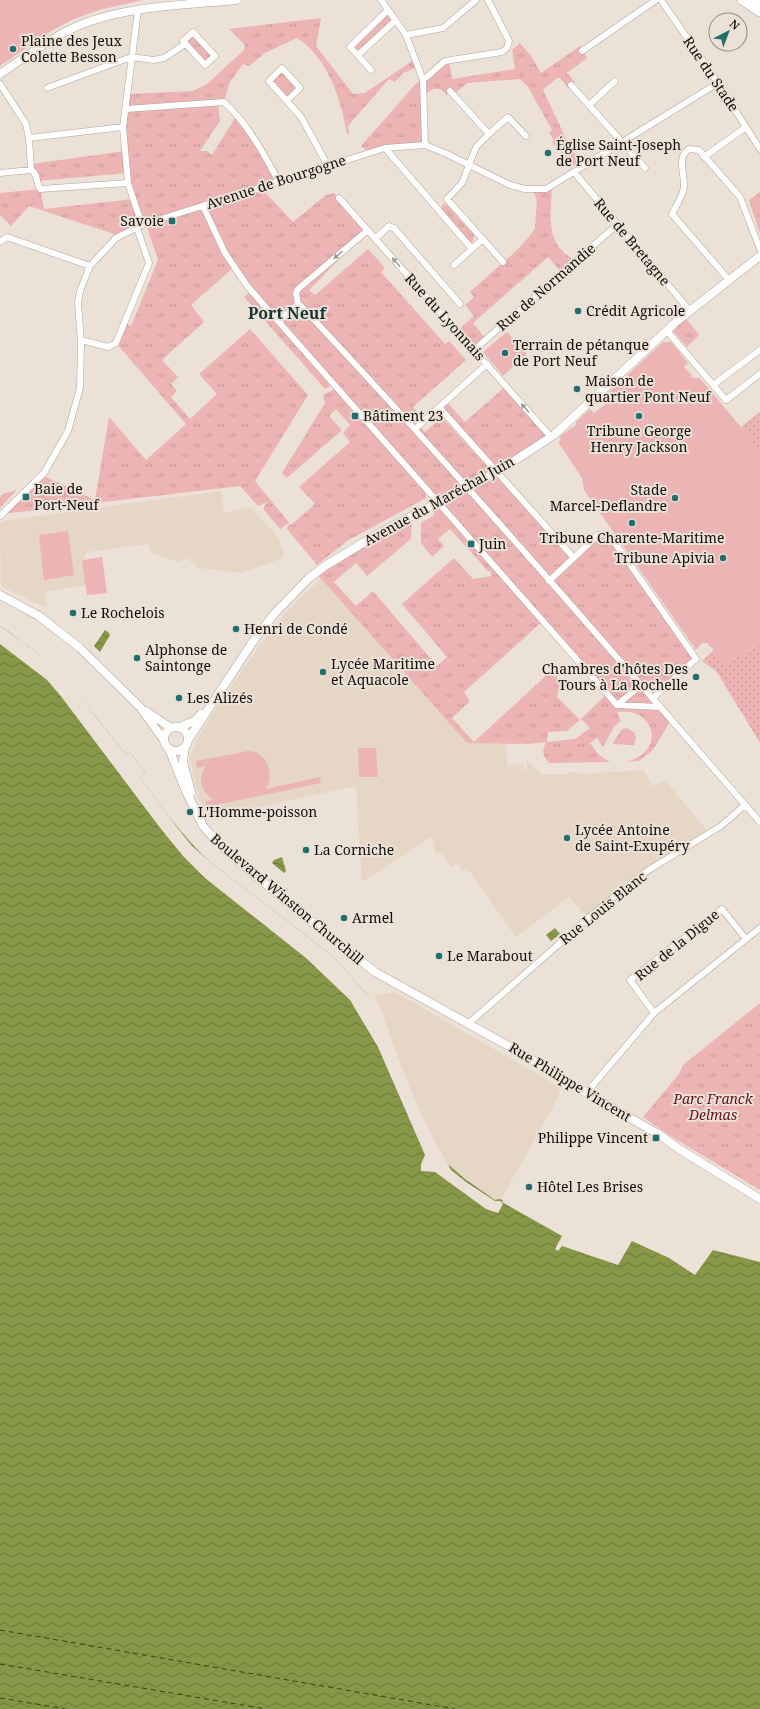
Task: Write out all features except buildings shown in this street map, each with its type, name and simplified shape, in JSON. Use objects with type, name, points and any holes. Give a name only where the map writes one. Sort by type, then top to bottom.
[{"type":"main road","points":[[742,0],[760,12]]},
{"type":"main road","points":[[754,0],[760,4]]},
{"type":"street","points":[[0,74],[69,30],[100,18],[138,10],[237,0]]},
{"type":"street","points":[[381,0],[406,35],[423,80],[425,145]]},
{"type":"street","points":[[406,35],[443,28],[476,0]]},
{"type":"street","points":[[423,80],[445,61],[502,52],[507,48],[509,41],[488,0]]},
{"type":"street","points":[[582,51],[656,0]]},
{"type":"street","name":"Rue du Stade","points":[[661,0],[718,83],[760,149]]},
{"type":"street","points":[[81,340],[108,347],[116,343],[149,263],[128,183],[123,127],[138,10]]},
{"type":"street","points":[[371,70],[350,47],[388,10]]},
{"type":"street","points":[[358,55],[396,20]]},
{"type":"street","points":[[193,32],[215,56],[205,65],[185,44],[183,41],[193,32]]},
{"type":"street","points":[[48,88],[132,57],[154,60],[164,58],[185,44]]},
{"type":"street","points":[[287,101],[300,88],[282,68],[269,81],[301,117],[328,166]]},
{"type":"street","points":[[588,105],[615,81]]},
{"type":"street","name":"Avenue de Bourgogne","points":[[0,516],[44,473],[68,432],[80,388],[81,340],[78,303],[80,291],[90,266],[116,238],[139,227],[385,148],[425,145],[510,185],[525,189],[546,189],[718,83]]},
{"type":"street","points":[[0,84],[26,124],[29,138],[31,170]]},
{"type":"street","points":[[571,85],[645,168]]},
{"type":"street","points":[[450,91],[489,134]]},
{"type":"street","points":[[126,110],[224,102],[233,110],[263,152],[279,182]]},
{"type":"street","points":[[437,208],[448,199],[462,183],[468,164],[476,147],[508,117],[526,136]]},
{"type":"street","points":[[29,138],[123,127]]},
{"type":"street","points":[[704,157],[746,127]]},
{"type":"street","points":[[385,148],[472,249]]},
{"type":"street","points":[[729,280],[672,214],[684,188],[682,158],[684,152],[694,149],[699,150],[740,197],[760,249]]},
{"type":"street","points":[[0,173],[31,170],[36,174],[37,185],[40,189],[128,183]]},
{"type":"street","name":"Rue de Bretagne","points":[[574,172],[690,311]]},
{"type":"street","name":"Rue du Lyonnais","points":[[339,198],[551,437]]},
{"type":"street","points":[[448,199],[503,262]]},
{"type":"street","points":[[203,206],[225,253],[248,287],[618,705],[660,707]]},
{"type":"street","name":"Rue de Normandie","points":[[474,350],[618,224]]},
{"type":"street","points":[[375,238],[389,226],[394,228],[460,304]]},
{"type":"street","points":[[368,230],[298,289],[296,293],[298,304],[415,429],[653,698],[760,822]]},
{"type":"street","points":[[0,242],[7,238],[90,266]]},
{"type":"street","points":[[454,265],[483,239]]},
{"type":"street","name":"Avenue du Maréchal Juin","points":[[186,743],[254,640],[271,619],[309,578],[347,552],[466,487],[497,472],[551,437],[667,330],[760,256]]},
{"type":"street","points":[[279,321],[298,304]]},
{"type":"street","points":[[667,330],[726,400],[760,374]]},
{"type":"street","points":[[713,385],[760,350]]},
{"type":"street","points":[[415,429],[487,364]]},
{"type":"street","points":[[439,407],[574,558]]},
{"type":"street","points":[[549,581],[598,535],[605,534],[613,540],[696,659],[653,698]]},
{"type":"street","points":[[0,595],[39,616],[105,671],[140,707],[164,739]]},
{"type":"street","points":[[618,705],[641,685]]},
{"type":"street","name":"Avenue du Maréchal Juin","points":[[180,728],[194,721],[211,703]]},
{"type":"street","points":[[140,707],[158,721],[171,728],[180,728],[186,732],[186,743],[177,751],[169,749],[165,745],[165,732],[171,728]]},
{"type":"street","name":"Boulevard Winston Churchill","points":[[186,743],[183,762],[196,812]]},
{"type":"street","name":"Boulevard Winston Churchill","points":[[169,749],[196,812],[208,833],[231,855],[299,912],[386,979]]},
{"type":"street","name":"Rue Louis Blanc","points":[[469,1023],[588,918],[629,885],[647,871],[721,826],[745,805]]},
{"type":"street","name":"Rue de la Digue","points":[[654,1013],[630,980],[722,909],[746,939]]},
{"type":"street","points":[[587,1092],[654,1013],[760,928]]},
{"type":"street","name":"Rue Philippe Vincent","points":[[386,979],[469,1023],[587,1092],[660,1135],[676,1147],[760,1198]]},
{"type":"shaded area","points":[[221,491],[224,513],[250,507],[276,534],[284,552],[283,558],[241,573],[198,568],[188,559],[183,559],[178,562],[152,553],[148,544],[87,552],[82,563],[86,585],[48,591],[45,594],[47,606],[41,606],[1,586],[0,524],[3,521]]},
{"type":"shaded area","points":[[321,579],[467,743],[506,744],[507,765],[524,764],[524,770],[527,770],[527,761],[543,775],[569,774],[569,772],[578,772],[582,774],[644,770],[652,786],[665,781],[710,834],[647,871],[588,918],[569,897],[516,937],[467,868],[462,871],[457,863],[451,868],[442,853],[435,853],[433,839],[431,837],[362,882],[356,786],[208,818],[199,799],[190,759],[196,741],[212,714],[263,641],[281,618]]},
{"type":"shaded area","points":[[395,992],[558,1086],[560,1094],[500,1201],[495,1201],[451,1170],[431,1135],[405,1077],[382,1012],[374,996]]},
{"type":"green space","name":"Plaine des Jeux Colette Besson","points":[[0,0],[143,0],[99,10],[74,19],[51,31],[0,66]]},
{"type":"green space","points":[[388,10],[396,20],[358,55],[350,47]]},
{"type":"green space","points":[[321,18],[316,46],[353,94],[365,93],[415,59],[418,67],[403,73],[395,82],[389,79],[348,126],[349,133],[347,135],[345,122],[332,81],[317,57],[308,46],[297,38],[265,53],[249,66],[243,64],[230,82],[224,102],[218,103],[220,121],[200,151],[207,151],[212,155],[237,115],[279,182],[261,188],[293,222],[326,195],[334,193],[368,230],[309,290],[315,295],[368,249],[385,268],[381,272],[445,344],[449,341],[466,360],[413,407],[425,420],[419,425],[425,432],[442,417],[494,474],[497,472],[574,558],[598,535],[613,540],[696,659],[653,698],[671,720],[653,750],[639,761],[625,762],[638,757],[647,750],[651,741],[651,732],[648,723],[641,716],[631,712],[617,712],[621,721],[614,727],[603,747],[597,738],[590,743],[599,755],[610,762],[549,763],[543,753],[546,742],[527,744],[467,743],[316,573],[412,515],[411,539],[367,576],[356,563],[334,582],[356,606],[373,591],[437,666],[447,657],[402,604],[454,558],[473,579],[491,576],[491,571],[488,571],[450,529],[438,539],[444,546],[432,557],[421,543],[421,523],[433,516],[438,502],[423,485],[426,498],[347,541],[317,565],[287,529],[290,524],[288,523],[280,529],[264,510],[264,506],[268,502],[258,506],[240,486],[2,514],[42,475],[95,500],[109,417],[146,460],[186,424],[116,343],[125,323],[131,326],[158,260],[146,224],[120,236],[29,206],[11,226],[0,215],[0,193],[40,189],[44,209],[133,199],[127,173],[37,181],[31,164],[125,151],[123,127],[129,94],[193,91],[207,84],[244,50],[245,45],[229,29]],"holes":[[[234,267],[251,291],[244,297],[325,389],[334,384],[337,388],[323,395],[325,403],[282,473],[287,478],[341,431],[341,429],[329,416],[336,409],[350,425],[343,433],[350,442],[299,487],[315,504],[291,525],[255,481],[308,395],[250,329],[199,374],[217,394],[190,419],[171,397],[177,391],[171,384],[178,377],[162,360],[204,322],[191,305]],[[543,621],[607,694],[581,719],[590,728],[575,739],[547,742],[548,732],[567,731],[580,720],[557,697],[560,680],[551,671],[474,742],[452,718],[470,701],[464,692]]]},
{"type":"green space","points":[[193,32],[215,56],[205,65],[183,41]]},
{"type":"green space","points":[[520,43],[531,56],[541,73],[580,46],[587,58],[567,73],[575,82],[568,88],[560,78],[557,78],[543,90],[571,149],[586,165],[578,170],[552,142],[554,140],[549,133],[552,130],[528,87],[520,79],[467,83],[455,94],[452,90],[447,95],[438,89],[432,90],[424,96],[425,145],[369,153],[361,146],[414,86],[449,60],[452,79],[515,69],[512,50]]},
{"type":"green space","points":[[282,68],[300,88],[287,101],[269,81]]},
{"type":"green space","points":[[552,185],[551,218],[554,238],[566,254],[576,261],[562,273],[548,257],[473,323],[486,339],[474,350],[457,331],[474,316],[465,305],[474,297],[470,292],[516,251],[535,228],[537,200],[532,189]]},
{"type":"green space","points":[[760,192],[760,234],[749,200]]},
{"type":"green space","points":[[442,205],[447,205],[474,235],[473,242],[470,242],[442,211]]},
{"type":"green space","points":[[686,318],[699,335],[687,347],[673,331]]},
{"type":"green space","name":"Terrain de pétanque de Port Neuf","points":[[507,332],[527,354],[503,376],[483,352]]},
{"type":"green space","name":"Stade Marcel-Deflandre","points":[[663,342],[671,342],[688,363],[684,367],[692,375],[691,377],[697,379],[699,377],[760,450],[760,644],[729,662],[725,662],[707,643],[702,643],[696,650],[584,490],[582,478],[558,442],[561,440],[559,437],[576,425],[576,422],[590,409],[594,413],[613,399],[609,392]]},
{"type":"green space","points":[[506,386],[551,437],[497,472],[439,407],[446,401],[465,422]]},
{"type":"green space","points":[[760,412],[760,450],[741,427]]},
{"type":"green space","points":[[16,491],[0,508],[0,497],[2,494]]},
{"type":"green space","points":[[68,531],[74,575],[44,580],[39,535]]},
{"type":"green space","points":[[102,557],[107,593],[87,595],[82,563],[83,560]]},
{"type":"green space","points":[[760,644],[760,743],[720,677],[715,670],[702,661],[714,650],[725,662],[729,662]]},
{"type":"green space","points":[[627,728],[635,733],[636,737],[634,745],[614,744],[613,743],[622,729]]},
{"type":"green space","points":[[358,748],[376,748],[378,777],[359,777]]},
{"type":"green space","points":[[248,751],[255,752],[260,755],[268,765],[269,777],[266,789],[320,777],[321,783],[206,807],[206,801],[213,800],[203,789],[201,780],[206,766],[197,768],[196,761]]},
{"type":"green space","name":"Parc Franck Delmas","points":[[760,1003],[760,1190],[672,1137],[643,1117],[679,1074],[683,1065]]},
{"type":"water","points":[[0,626],[37,653],[53,668],[69,684],[126,755],[130,752],[145,773],[140,777],[190,842],[209,861],[334,957],[369,997],[434,1161],[450,1166],[465,1179],[495,1200],[503,1200],[502,1202],[562,1236],[555,1249],[558,1251],[562,1246],[618,1265],[632,1241],[669,1258],[695,1275],[713,1250],[760,1262],[760,1709],[0,1709]]},
{"type":"water","points":[[105,630],[110,635],[100,652],[94,646]]},
{"type":"water","points":[[282,857],[286,871],[284,873],[272,863],[274,860]]},
{"type":"water","points":[[555,928],[560,934],[551,941],[546,935]]},
{"type":"pier","points":[[0,626],[22,641],[52,666],[74,689],[126,755],[130,752],[145,773],[140,777],[192,846],[209,861],[334,957],[369,997],[371,997],[383,1019],[405,1077],[436,1148],[437,1152],[434,1157],[435,1159],[439,1159],[447,1163],[451,1170],[466,1182],[495,1201],[500,1201],[503,1204],[498,1213],[486,1209],[435,1172],[421,1171],[421,1164],[425,1155],[378,1047],[350,1000],[306,958],[205,878],[183,856],[60,695],[47,680],[0,644]]},
{"type":"ferry route","points":[[0,1630],[455,1709]]},
{"type":"ferry route","points":[[0,1664],[266,1709]]},
{"type":"ferry route","points":[[0,1698],[66,1709]]},
{"type":"place","name":"Plaine des Jeux Colette Besson","points":[[13,49]]},
{"type":"place","name":"Église Saint-Joseph de Port Neuf","points":[[548,153]]},
{"type":"place","name":"Savoie","points":[[172,221]]},
{"type":"place","name":"Crédit Agricole","points":[[578,311]]},
{"type":"place","name":"Terrain de pétanque de Port Neuf","points":[[505,353]]},
{"type":"place","name":"Maison de quartier Pont Neuf","points":[[577,389]]},
{"type":"place","name":"Bâtiment 23","points":[[355,416]]},
{"type":"place","name":"Tribune George Henry Jackson","points":[[639,416]]},
{"type":"place","name":"Baie de Port-Neuf","points":[[26,497]]},
{"type":"place","name":"Stade Marcel-Deflandre","points":[[675,498]]},
{"type":"place","name":"Tribune Charente-Maritime","points":[[632,523]]},
{"type":"place","name":"Juin","points":[[471,544]]},
{"type":"place","name":"Tribune Apivia","points":[[723,558]]},
{"type":"place","name":"Le Rochelois","points":[[73,613]]},
{"type":"place","name":"Henri de Condé","points":[[236,629]]},
{"type":"place","name":"Alphonse de Saintonge","points":[[137,658]]},
{"type":"place","name":"Lycée Maritime et Aquacole","points":[[323,672]]},
{"type":"place","name":"Chambres d'hôtes Des Tours à La Rochelle","points":[[696,677]]},
{"type":"place","name":"Les Alizés","points":[[179,698]]},
{"type":"place","name":"L'Homme-poisson","points":[[190,812]]},
{"type":"place","name":"Lycée Antoine de Saint-Exupéry","points":[[567,838]]},
{"type":"place","name":"La Corniche","points":[[306,850]]},
{"type":"place","name":"Armel","points":[[344,918]]},
{"type":"place","name":"Le Marabout","points":[[439,956]]},
{"type":"place","name":"Philippe Vincent","points":[[656,1138]]},
{"type":"place","name":"Hôtel Les Brises","points":[[529,1187]]},
{"type":"district","name":"Port Neuf","points":[[287,313]]}]
